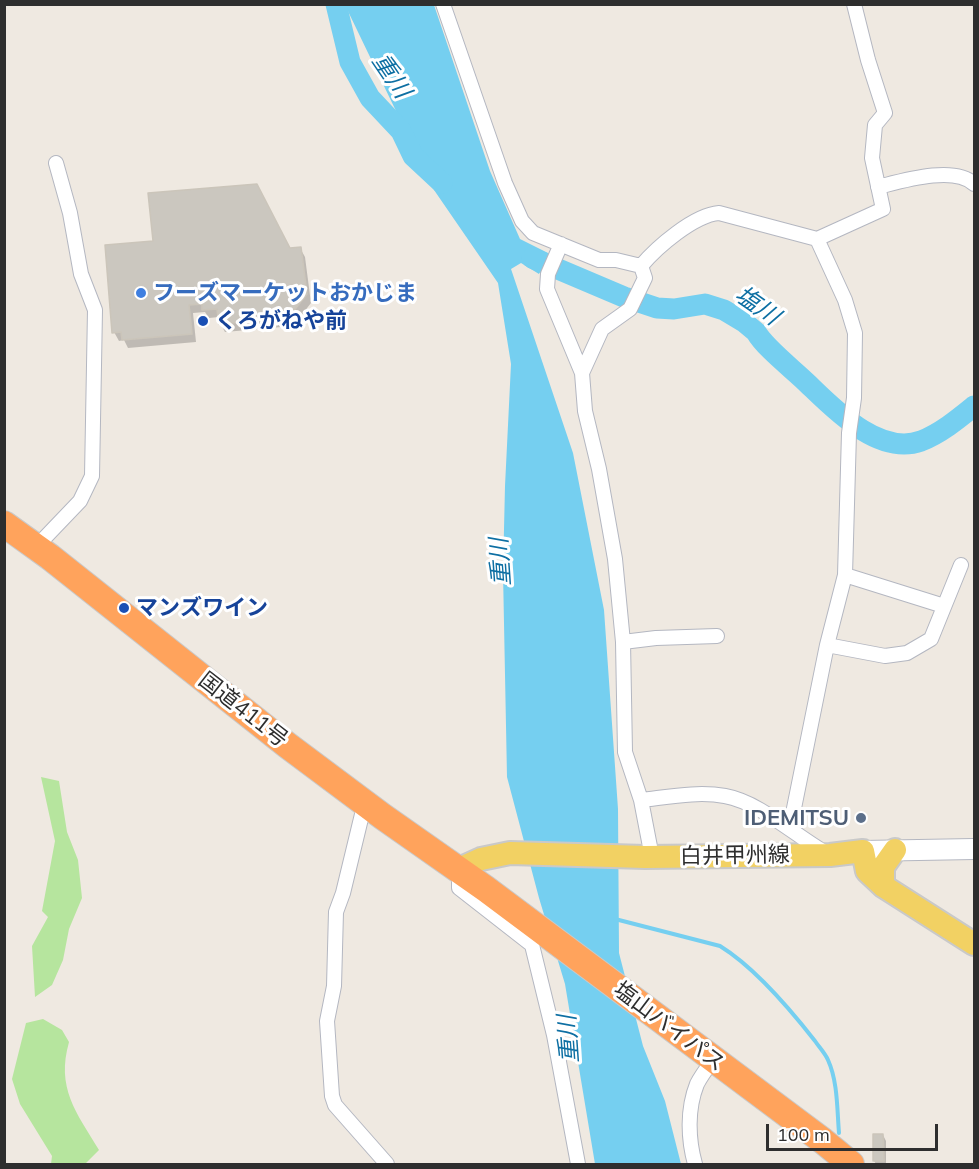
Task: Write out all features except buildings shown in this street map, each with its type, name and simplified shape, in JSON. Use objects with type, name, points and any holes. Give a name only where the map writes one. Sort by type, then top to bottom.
[{"type":"highway","name":"国道411号","points":[[4,524],[287,745],[486,889]]},
{"type":"highway","name":"塩山バイパス","points":[[486,889],[851,1164]]},
{"type":"main road","points":[[883,886],[883,867],[895,850]]},
{"type":"main road","name":"白井甲州線","points":[[459,869],[481,859],[510,853],[648,857],[830,855],[863,851]]},
{"type":"main road","points":[[863,851],[867,871],[883,886],[975,944]]},
{"type":"street","points":[[443,4],[505,183],[522,221],[533,233],[599,260],[616,260],[643,272]]},
{"type":"street","points":[[582,373],[602,329],[630,309],[653,252],[696,220],[709,214],[719,213],[817,239],[882,209],[872,158],[875,125],[885,113],[868,60],[854,4]]},
{"type":"street","points":[[36,547],[80,501],[92,476],[95,310],[81,274],[70,213],[56,163]]},
{"type":"street","points":[[879,187],[921,177],[952,176],[975,184]]},
{"type":"street","points":[[790,828],[827,645],[845,574],[849,433],[854,398],[855,333],[845,300],[817,239]]},
{"type":"street","points":[[561,244],[548,274],[547,289],[582,373],[585,411],[599,469],[615,559],[623,642],[625,752],[641,800],[648,857]]},
{"type":"street","points":[[827,645],[885,657],[907,653],[931,639],[961,565]]},
{"type":"street","points":[[845,574],[944,606]]},
{"type":"street","points":[[623,642],[656,638],[717,636]]},
{"type":"street","points":[[641,800],[697,794],[725,796],[739,800],[790,828],[808,843],[830,855]]},
{"type":"street","points":[[364,802],[343,893],[336,912],[334,986],[327,1021],[328,1043],[332,1096],[335,1105],[387,1164]]},
{"type":"street","points":[[863,851],[975,849]]},
{"type":"street","points":[[459,869],[459,888],[532,945],[554,1035],[578,1164]]},
{"type":"street","points":[[695,1164],[689,1114],[708,1057]]},
{"type":"green space","points":[[41,777],[59,781],[67,832],[78,860],[82,898],[69,929],[63,960],[52,985],[35,997],[32,946],[48,917],[42,911],[55,841]]},
{"type":"green space","points":[[43,1019],[62,1030],[69,1042],[65,1073],[70,1099],[99,1150],[85,1164],[51,1164],[52,1156],[20,1104],[12,1079],[26,1023]]},
{"type":"water","points":[[345,5],[434,5],[490,171],[520,239],[548,253],[539,274],[521,263],[511,269],[573,453],[604,610],[618,809],[619,953],[643,1046],[665,1101],[681,1164],[595,1164],[565,984],[539,898],[507,777],[503,572],[511,364],[498,283],[434,190]]},
{"type":"waterway","name":"重川","points":[[336,4],[350,62],[370,98],[401,131],[413,156],[442,183]]},
{"type":"waterway","name":"塩川","points":[[532,258],[624,297],[657,308],[674,309],[705,304],[724,310],[756,332],[773,352],[831,406],[859,428],[889,442],[905,444],[921,441],[942,430],[974,406]]},
{"type":"waterway","points":[[615,919],[720,946],[746,965],[771,989],[827,1057],[835,1087],[839,1133]]},
{"type":"place","name":"フーズマーケットおかじま","points":[[141,293]]},
{"type":"place","name":"くろがねや前","points":[[203,321]]},
{"type":"place","name":"マンズワイン","points":[[124,608]]},
{"type":"place","name":"IDEMITSU","points":[[861,818]]}]
